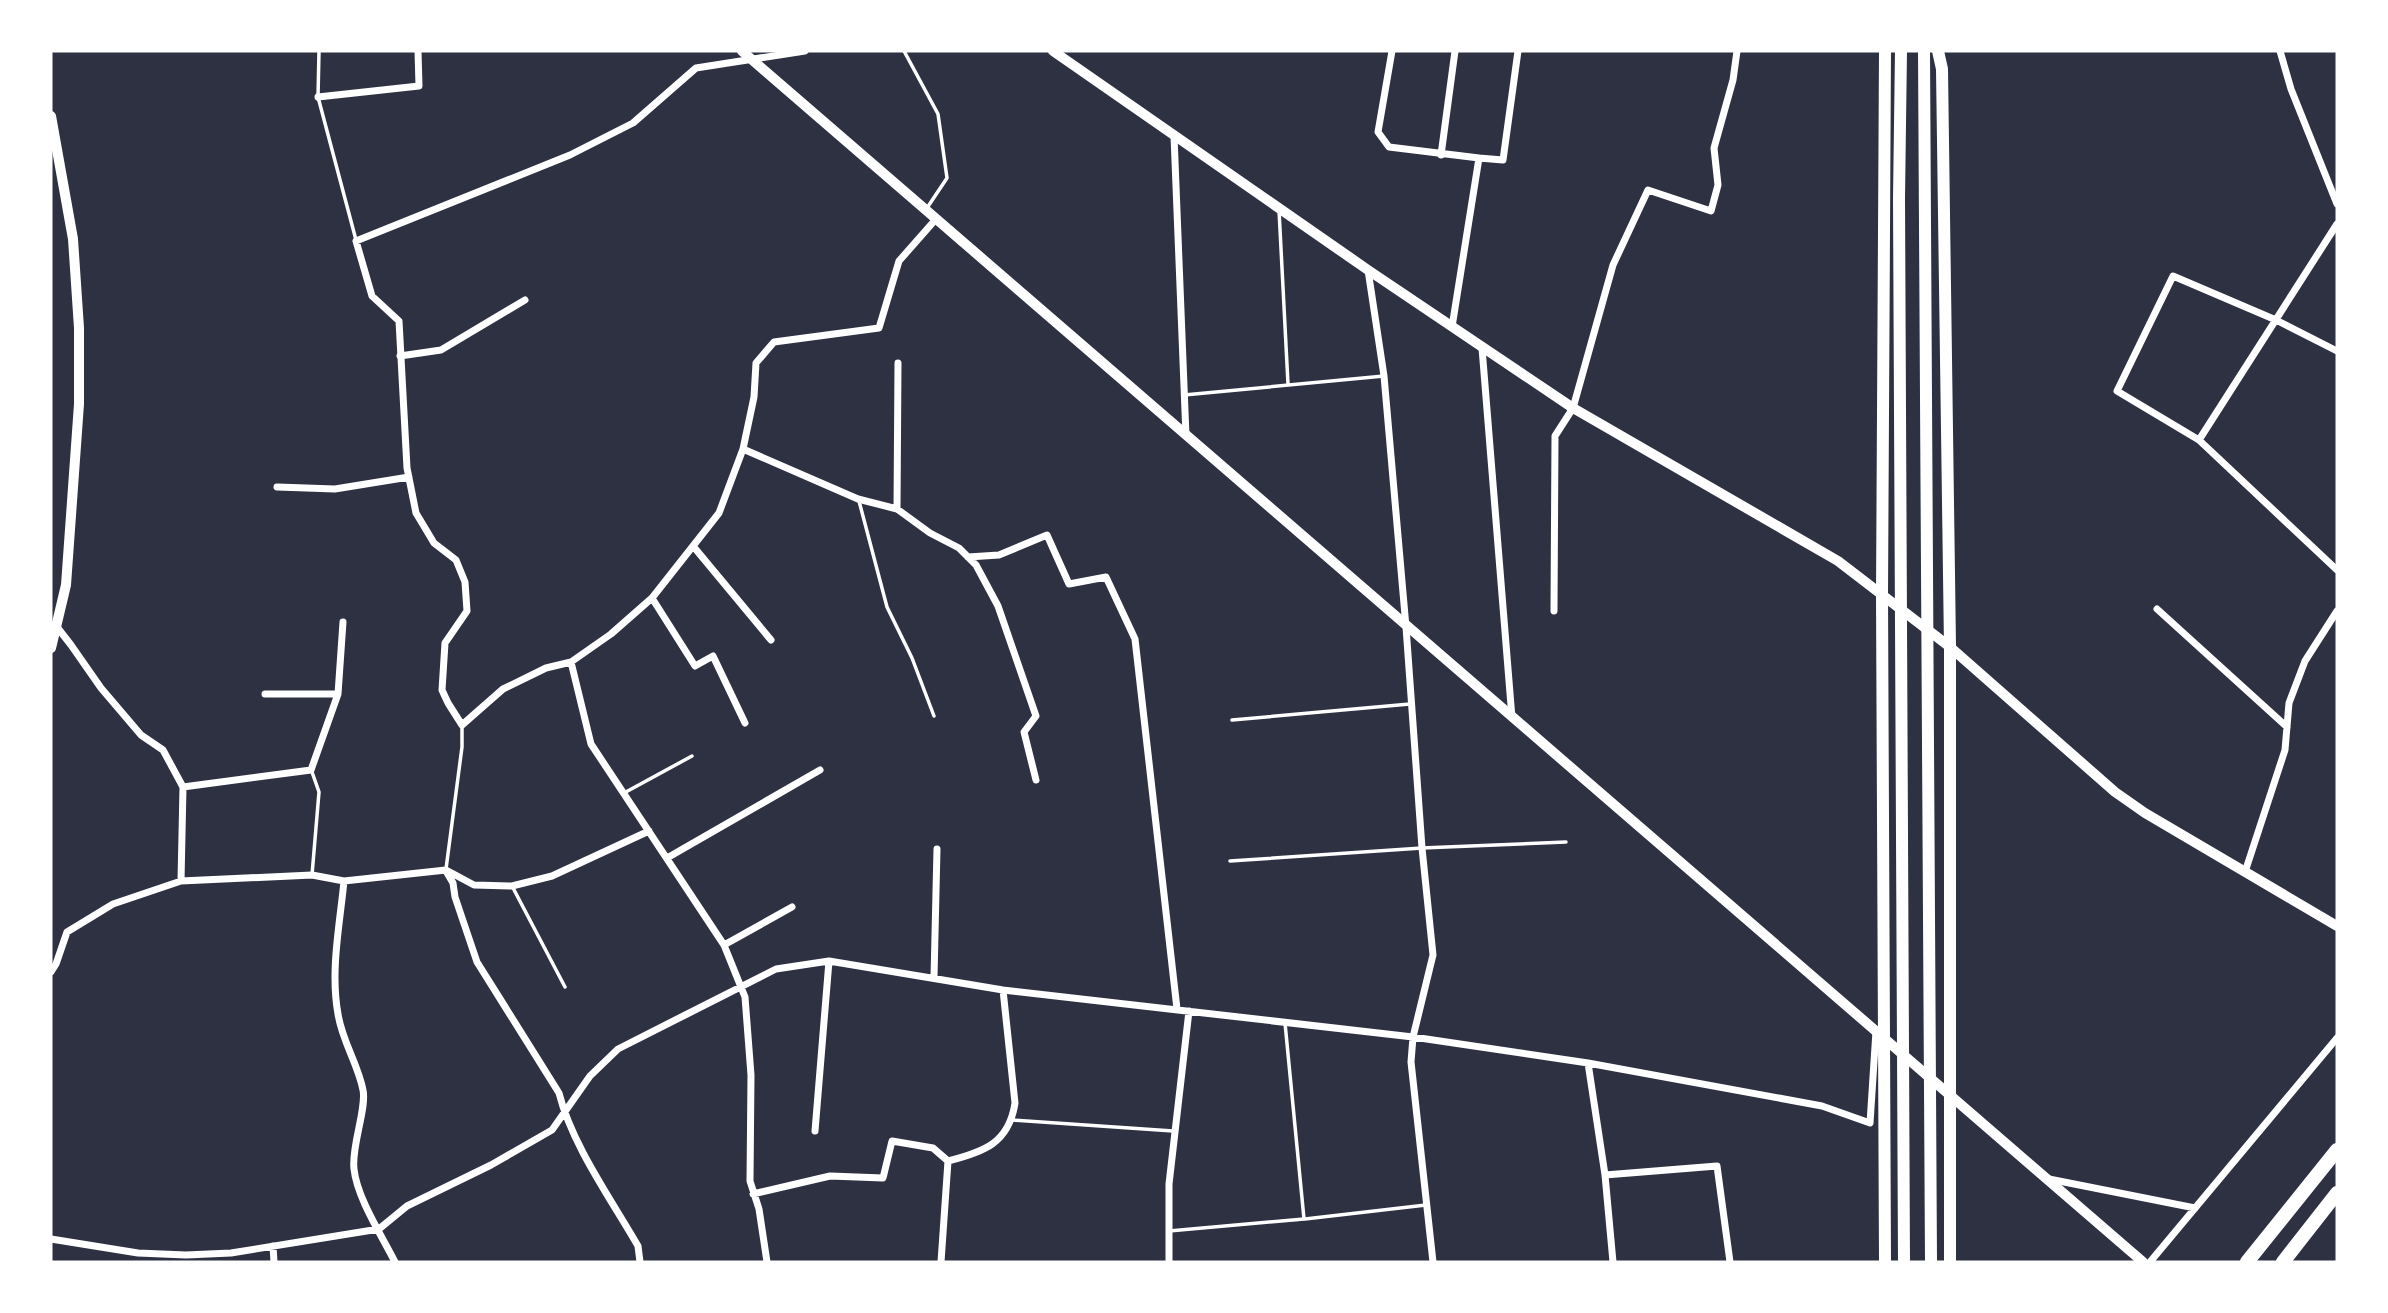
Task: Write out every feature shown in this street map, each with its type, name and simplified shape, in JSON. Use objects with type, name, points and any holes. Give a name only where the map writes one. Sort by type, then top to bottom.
[{"type":"highway","points":[[1885,51],[1880,1035],[1885,1262]]},
{"type":"highway","points":[[1900,51],[1904,1262]]},
{"type":"highway","points":[[1924,51],[1931,1262]]},
{"type":"highway","points":[[1938,51],[1942,69],[1950,647],[1950,1262]]},
{"type":"highway","points":[[2247,1262],[2337,1150]]},
{"type":"highway","points":[[2283,1262],[2337,1194]]},
{"type":"street","points":[[318,97],[419,86],[418,51]]},
{"type":"street","points":[[742,51],[2143,1262]]},
{"type":"street","points":[[805,51],[696,68],[633,123],[570,155],[356,241],[372,296],[399,321],[409,477],[416,513],[434,543],[456,561],[465,582],[467,611],[445,643],[442,690],[447,703],[462,725],[503,689],[546,668],[571,662],[611,634],[652,598],[719,513],[743,449],[754,397],[756,363],[774,342],[879,328],[899,261],[936,219]]},
{"type":"street","points":[[1053,51],[1368,270],[1573,408],[1838,561],[1950,647],[2115,792],[2145,813],[2337,926]]},
{"type":"street","points":[[1392,51],[1378,132],[1389,147],[1503,160],[1518,51]]},
{"type":"street","points":[[1441,155],[1455,51]]},
{"type":"street","points":[[1554,611],[1555,436],[1573,408],[1613,265],[1648,190],[1712,211],[1718,185],[1714,148],[1733,80],[1737,51]]},
{"type":"street","points":[[2280,51],[2291,89],[2337,204]]},
{"type":"street","points":[[51,116],[73,239],[79,327],[79,404],[74,496],[66,585],[51,648]]},
{"type":"street","points":[[1174,136],[1186,437]]},
{"type":"street","points":[[1452,327],[1479,158]]},
{"type":"street","points":[[2199,440],[2337,224]]},
{"type":"street","points":[[1368,270],[1384,376],[1433,955],[1413,1037],[1411,1062],[1433,1262]]},
{"type":"street","points":[[2337,351],[2276,320],[2173,276],[2117,391],[2199,440],[2337,570]]},
{"type":"street","points":[[400,356],[441,350],[525,300]]},
{"type":"street","points":[[1482,348],[1512,719]]},
{"type":"street","points":[[897,509],[898,363]]},
{"type":"street","points":[[743,449],[858,499],[897,509],[930,533],[959,548],[976,565],[998,606],[1036,716],[1024,732],[1036,780]]},
{"type":"street","points":[[277,487],[335,489],[409,477]]},
{"type":"street","points":[[968,557],[999,555],[1046,535],[1069,584],[1107,577],[1135,639],[1177,1009]]},
{"type":"street","points":[[693,546],[771,640]]},
{"type":"street","points":[[652,598],[695,666],[713,656],[746,723]]},
{"type":"street","points":[[2157,609],[2287,727]]},
{"type":"street","points":[[2245,872],[2285,750],[2289,703],[2305,661],[2337,611]]},
{"type":"street","points":[[183,787],[311,770],[338,694],[343,622]]},
{"type":"street","points":[[57,627],[101,688],[141,735],[163,750],[183,787],[181,881]]},
{"type":"street","points":[[571,662],[591,744],[724,945],[745,997],[751,1075],[750,1181],[759,1209],[767,1262]]},
{"type":"street","points":[[265,694],[338,694]]},
{"type":"street","points":[[667,858],[820,770]]},
{"type":"street","points":[[51,972],[57,964],[67,932],[113,904],[181,881],[312,875],[344,881],[446,870],[474,885],[512,886],[552,876],[649,831]]},
{"type":"street","points":[[934,977],[937,849]]},
{"type":"street","points":[[446,870],[453,883],[455,897],[477,962],[559,1093],[564,1114],[638,1246],[640,1262]]},
{"type":"street","points":[[344,881],[335,980],[337,1012],[344,1042],[364,1092],[356,1137],[354,1169],[364,1202],[395,1262]]},
{"type":"street","points":[[724,945],[792,907]]},
{"type":"street","points":[[51,1239],[186,1259],[379,1229],[407,1206],[491,1165],[552,1130],[590,1076],[618,1049],[776,969],[828,961],[1003,990],[1413,1037],[1588,1063],[1822,1106],[1870,1123],[1880,1035]]},
{"type":"street","points":[[815,1131],[828,961]]},
{"type":"street","points":[[948,1161],[976,1154],[989,1147],[1000,1138],[1012,1120],[1015,1103],[1003,990]]},
{"type":"street","points":[[1169,1262],[1169,1184],[1189,1011]]},
{"type":"street","points":[[2150,1262],[2337,1038]]},
{"type":"street","points":[[1588,1063],[1605,1175],[1613,1262]]},
{"type":"street","points":[[754,1194],[830,1176],[883,1178],[892,1141],[933,1148],[948,1161]]},
{"type":"street","points":[[941,1262],[948,1161]]},
{"type":"street","points":[[1605,1175],[1717,1166],[1730,1262]]},
{"type":"street","points":[[2045,1178],[2195,1208]]},
{"type":"street","points":[[273,1246],[274,1262]]},
{"type":"lane","points":[[319,51],[318,97],[356,241]]},
{"type":"lane","points":[[904,51],[938,114],[947,178],[926,210]]},
{"type":"lane","points":[[1279,208],[1288,385]]},
{"type":"lane","points":[[1184,395],[1384,376]]},
{"type":"lane","points":[[858,499],[887,607],[912,658],[934,716]]},
{"type":"lane","points":[[1233,720],[1412,704]]},
{"type":"lane","points":[[446,870],[462,747],[462,725]]},
{"type":"lane","points":[[624,793],[692,756]]},
{"type":"lane","points":[[311,770],[319,792],[312,875]]},
{"type":"lane","points":[[1230,861],[1422,848],[1566,842]]},
{"type":"lane","points":[[512,886],[565,986]]},
{"type":"lane","points":[[1285,1023],[1304,1219]]},
{"type":"lane","points":[[1012,1120],[1175,1131]]},
{"type":"lane","points":[[1169,1231],[1428,1205]]}]
